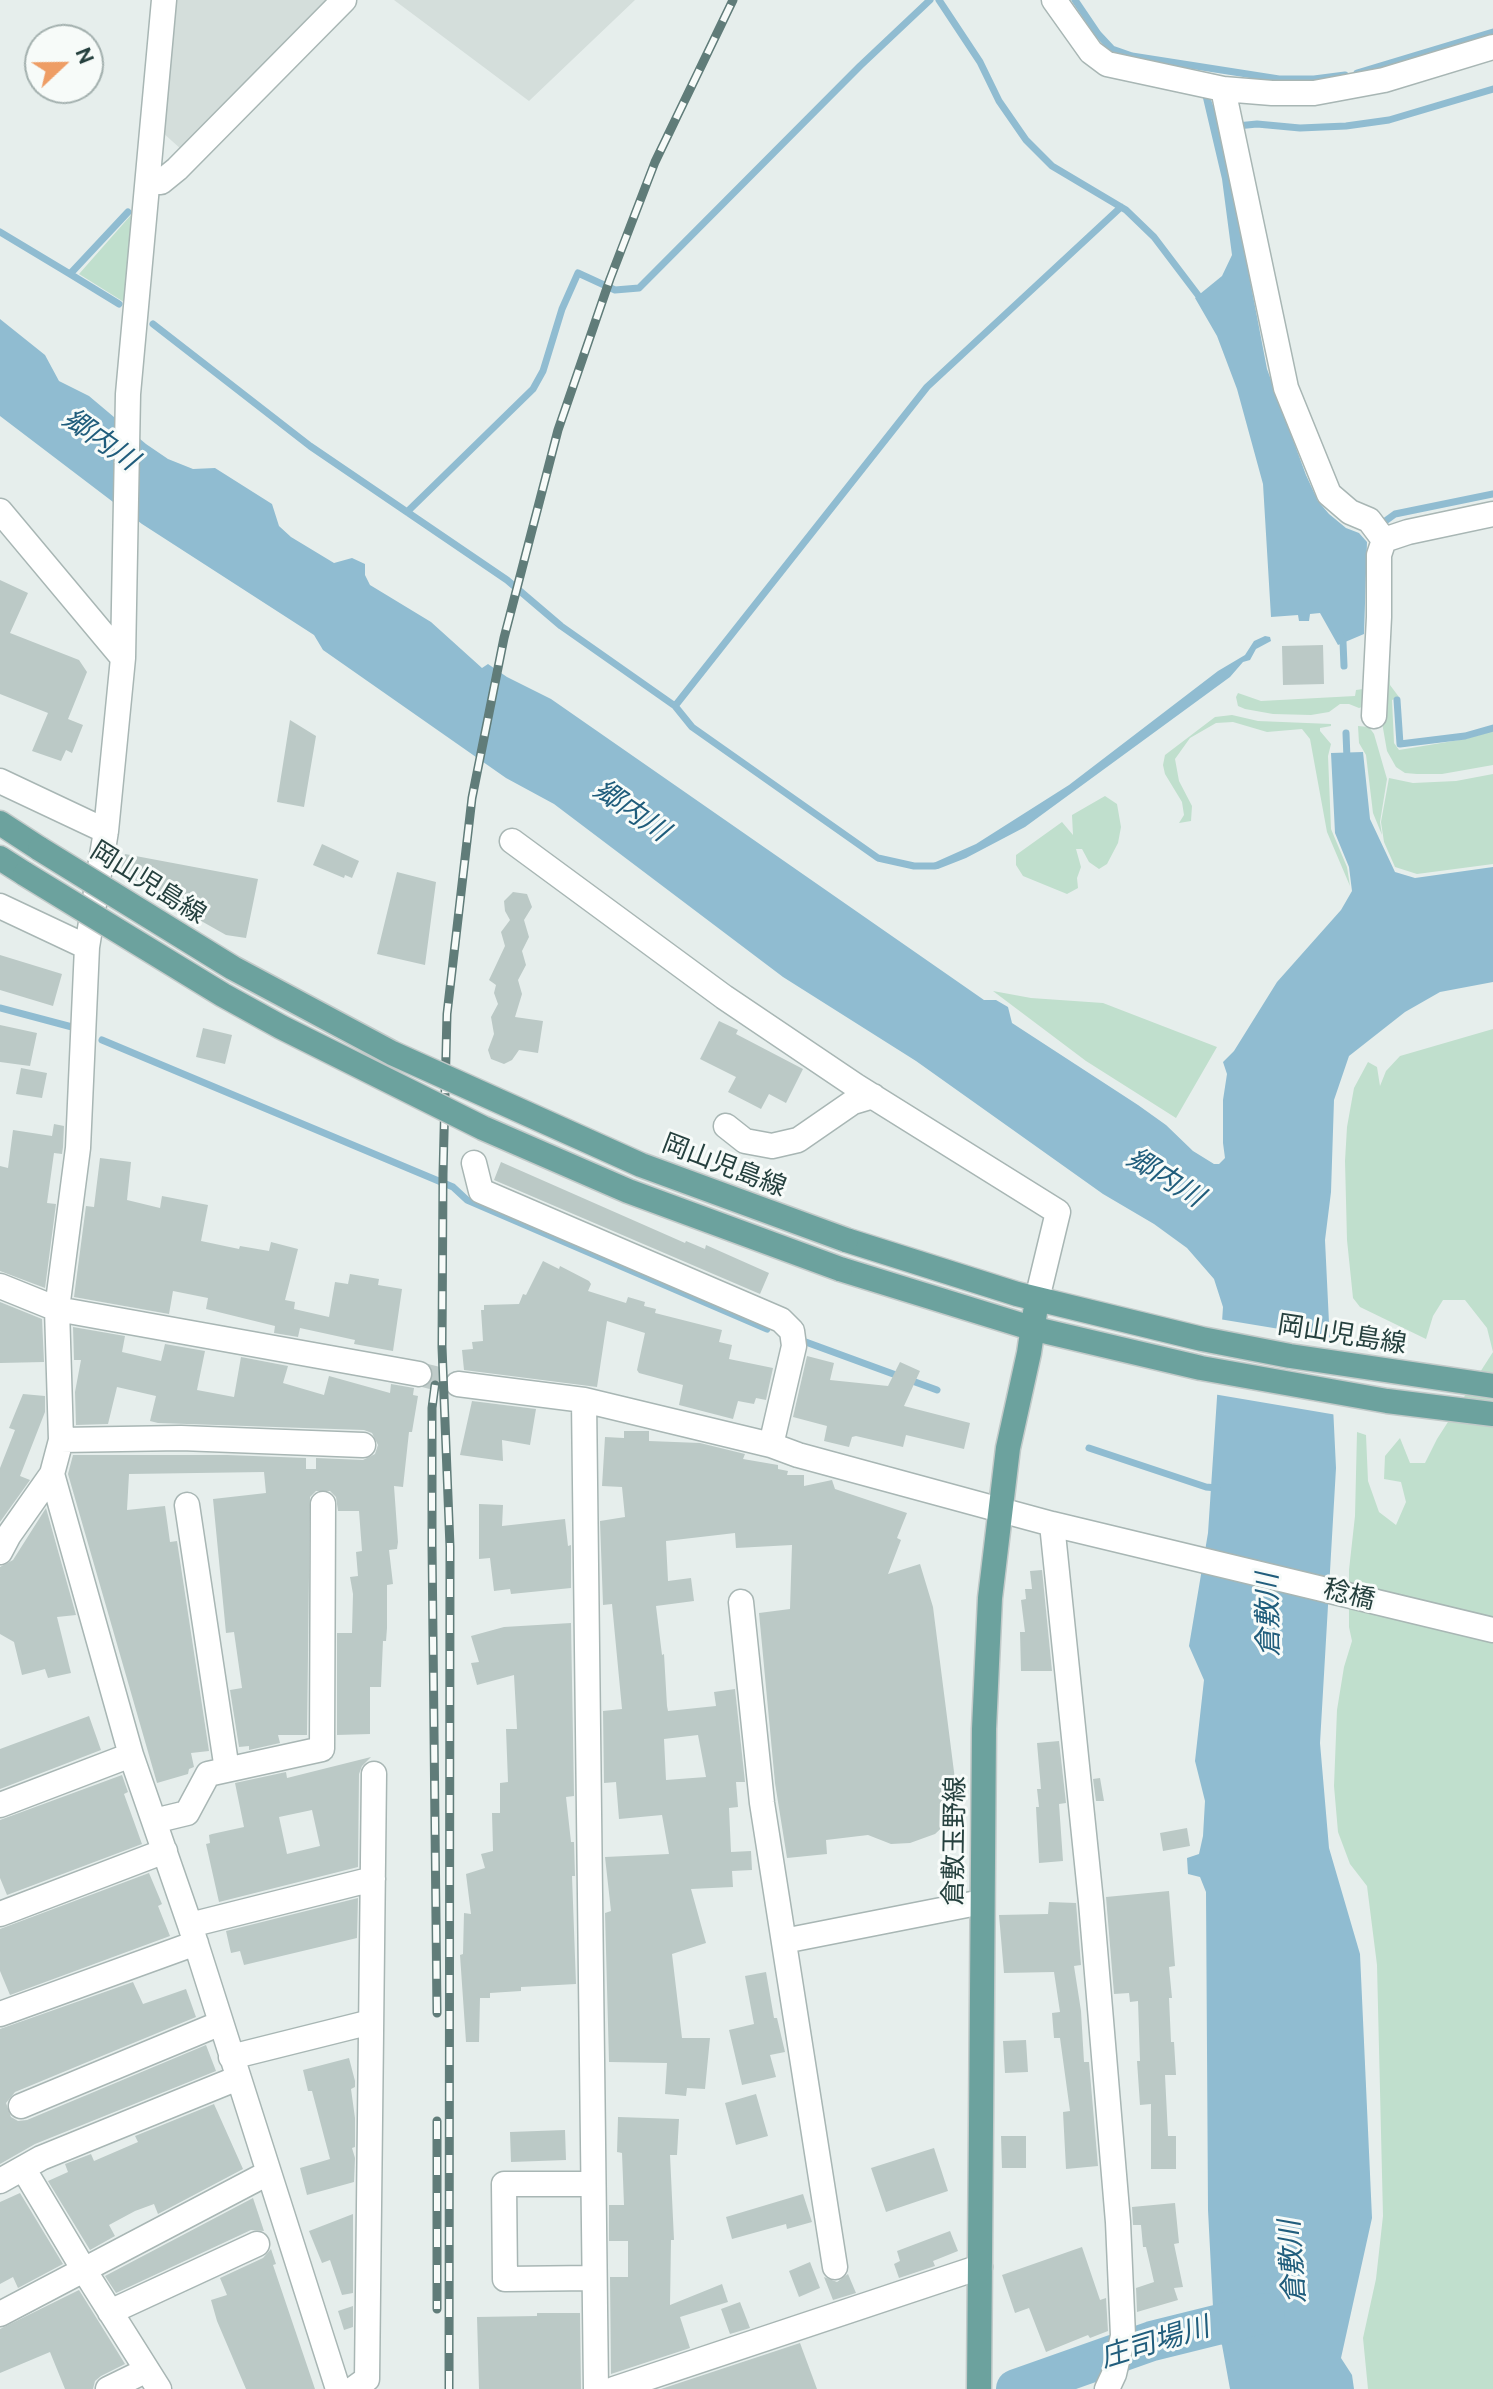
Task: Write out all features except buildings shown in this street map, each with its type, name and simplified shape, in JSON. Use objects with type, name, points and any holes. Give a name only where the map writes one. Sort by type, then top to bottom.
[{"type":"main road","name":"岡山児島線","points":[[0,823],[233,968],[392,1053],[641,1165],[846,1240],[1072,1309],[1290,1356],[1493,1386]]},
{"type":"main road","points":[[0,858],[158,956],[281,1027],[483,1128],[628,1191],[840,1269],[1031,1328],[1201,1368],[1287,1384],[1493,1414]]},
{"type":"main road","name":"倉敷玉野線","points":[[979,2389],[984,1729],[990,1598],[998,1510],[1037,1299]]},
{"type":"street","points":[[0,1552],[52,1474],[61,1440],[57,1309],[78,1148],[87,947],[106,831],[123,658],[128,394],[164,0]]},
{"type":"street","points":[[148,182],[161,182],[177,169],[344,0]]},
{"type":"street","points":[[1054,0],[1091,52],[1107,64],[1209,86],[1272,93],[1314,93],[1384,80],[1493,47]]},
{"type":"street","points":[[1209,86],[1231,127],[1286,388],[1329,494],[1378,532],[1408,532],[1493,514]]},
{"type":"street","points":[[0,511],[123,658]]},
{"type":"street","points":[[1374,716],[1379,617],[1378,532]]},
{"type":"street","points":[[0,781],[106,831]]},
{"type":"street","points":[[512,841],[724,997],[873,1096],[1058,1212],[1037,1299]]},
{"type":"street","points":[[0,906],[87,947]]},
{"type":"street","points":[[726,1126],[745,1141],[772,1146],[798,1140],[853,1102],[873,1096]]},
{"type":"street","points":[[474,1163],[481,1191],[781,1320],[792,1331],[794,1346],[771,1445]]},
{"type":"street","points":[[0,1286],[57,1309],[419,1374]]},
{"type":"street","name":"稔橋","points":[[458,1384],[584,1400],[771,1445],[1059,1526],[1493,1630]]},
{"type":"street","points":[[584,1400],[596,2389]]},
{"type":"street","points":[[61,1440],[181,1438],[363,1445]]},
{"type":"street","points":[[52,1474],[131,1755],[193,1934],[338,2389]]},
{"type":"street","points":[[154,1821],[187,1813],[208,1774],[322,1749],[323,1504]]},
{"type":"street","points":[[187,1505],[227,1770]]},
{"type":"street","points":[[1059,1526],[1118,2222],[1123,2336],[1107,2389]]},
{"type":"street","points":[[741,1602],[762,1803],[835,2267]]},
{"type":"street","points":[[0,1805],[131,1755]]},
{"type":"street","points":[[353,2389],[367,2379],[374,1774]]},
{"type":"street","points":[[0,1914],[165,1851]]},
{"type":"street","points":[[0,2014],[193,1934],[373,1879]]},
{"type":"street","points":[[784,1941],[982,1902]]},
{"type":"street","points":[[0,2181],[41,2158],[235,2068],[371,2022]]},
{"type":"street","points":[[21,2106],[221,2023]]},
{"type":"street","points":[[23,2168],[153,2379],[108,2389]]},
{"type":"street","points":[[0,2314],[268,2173]]},
{"type":"street","points":[[592,2184],[504,2184],[505,2279],[593,2278]]},
{"type":"street","points":[[110,2312],[257,2244]]},
{"type":"street","points":[[614,2389],[980,2267]]},
{"type":"shaded area","points":[[172,0],[331,0],[182,150],[162,132]]},
{"type":"shaded area","points":[[394,0],[635,0],[529,101]]},
{"type":"green space","points":[[131,215],[127,304],[79,274]]},
{"type":"green space","points":[[1388,587],[1390,685],[1399,697],[1392,700],[1394,743],[1399,750],[1493,731],[1493,765],[1442,774],[1405,773],[1396,767],[1387,751],[1380,711]]},
{"type":"green space","points":[[1363,689],[1368,705],[1359,708],[1340,704],[1329,712],[1311,715],[1273,714],[1245,709],[1238,706],[1236,697],[1238,693],[1261,701],[1355,696],[1356,690]]},
{"type":"green space","points":[[1232,715],[1258,721],[1331,724],[1320,728],[1320,731],[1331,744],[1328,756],[1331,829],[1347,867],[1350,886],[1327,832],[1310,739],[1302,729],[1267,732],[1233,722],[1216,723],[1190,738],[1175,759],[1179,781],[1192,806],[1191,821],[1179,823],[1184,815],[1182,802],[1165,774],[1165,755],[1215,717]]},
{"type":"green space","points":[[1358,726],[1369,727],[1374,734],[1387,779],[1380,822],[1382,835],[1373,813],[1366,755],[1359,743]]},
{"type":"green space","points":[[1493,774],[1493,864],[1417,874],[1395,867],[1384,842],[1381,822],[1389,778],[1413,783],[1456,781]]},
{"type":"green space","points":[[1105,796],[1117,804],[1121,827],[1118,843],[1107,864],[1099,869],[1089,862],[1082,849],[1076,849],[1081,867],[1077,878],[1078,888],[1067,894],[1023,876],[1016,865],[1016,855],[1062,822],[1073,835],[1072,815]]},
{"type":"green space","points":[[993,991],[1031,998],[1103,1003],[1217,1047],[1176,1118],[1086,1061]]},
{"type":"green space","points":[[1493,1029],[1493,1352],[1487,1328],[1465,1300],[1443,1300],[1433,1316],[1426,1339],[1360,1307],[1353,1298],[1347,1240],[1345,1161],[1354,1088],[1368,1062],[1377,1067],[1380,1086],[1386,1071],[1400,1056]]},
{"type":"green space","points":[[1493,1352],[1493,2389],[1368,2389],[1363,2338],[1376,2279],[1383,2216],[1377,1965],[1367,1886],[1350,1864],[1338,1832],[1334,1786],[1337,1710],[1352,1641],[1349,1627],[1349,1570],[1355,1516],[1357,1432],[1366,1435],[1368,1481],[1379,1512],[1396,1525],[1406,1502],[1401,1482],[1384,1479],[1385,1456],[1400,1438],[1410,1463],[1425,1463]]},
{"type":"water","points":[[1202,94],[1209,94],[1221,128],[1267,369],[1306,475],[1318,501],[1329,514],[1346,528],[1359,533],[1367,542],[1364,634],[1338,645],[1320,613],[1310,614],[1309,621],[1299,621],[1298,615],[1271,617],[1263,484],[1237,389],[1217,336],[1195,298],[1222,276],[1232,255],[1222,179]]},
{"type":"water","points":[[0,319],[45,355],[59,381],[89,396],[146,444],[168,459],[193,469],[215,468],[272,504],[279,526],[291,537],[334,563],[352,558],[365,564],[365,575],[370,585],[431,622],[482,668],[488,664],[551,699],[984,1000],[996,1000],[1008,1007],[1012,1023],[1138,1105],[1166,1125],[1193,1151],[1214,1164],[1225,1158],[1223,1100],[1227,1074],[1223,1062],[1234,1051],[1277,982],[1341,910],[1352,891],[1349,867],[1335,833],[1331,753],[1363,752],[1370,819],[1395,872],[1415,878],[1493,867],[1493,982],[1440,992],[1405,1012],[1349,1056],[1334,1100],[1331,1192],[1325,1240],[1336,1468],[1320,1743],[1329,1848],[1360,1954],[1372,2218],[1341,2358],[1352,2375],[1354,2389],[1230,2389],[1222,2345],[1214,2335],[1209,2318],[1213,2307],[1208,2210],[1206,1892],[1200,1877],[1188,1874],[1187,1858],[1199,1854],[1205,1801],[1195,1761],[1204,1680],[1189,1646],[1208,1533],[1223,1307],[1214,1279],[1187,1248],[1154,1224],[1103,1194],[916,1061],[783,977],[554,804],[506,778],[323,650],[314,635],[142,524],[0,416]]},
{"type":"water","points":[[1270,637],[1271,641],[1256,649],[1250,660],[1243,662],[1230,677],[1025,827],[966,858],[938,869],[920,869],[976,844],[1069,785],[1218,671],[1245,655],[1254,641]]},
{"type":"pier","points":[[1219,1319],[1334,1338],[1337,1415],[1213,1394]]},
{"type":"waterway","points":[[407,512],[533,389],[543,371],[562,309],[578,273],[615,290],[639,288],[930,0]]},
{"type":"waterway","points":[[939,0],[1026,140],[1052,166],[1126,210],[1154,237],[1204,303]]},
{"type":"waterway","points":[[1075,0],[1112,49],[1132,56],[1279,79],[1345,75]]},
{"type":"waterway","points":[[1357,73],[1493,32]]},
{"type":"waterway","points":[[1237,126],[1257,124],[1300,128],[1389,120],[1493,89]]},
{"type":"waterway","points":[[675,706],[927,387],[1121,207]]},
{"type":"waterway","points":[[0,232],[70,274],[128,212]]},
{"type":"waterway","points":[[70,274],[119,304]]},
{"type":"waterway","points":[[153,324],[310,446],[507,580],[561,626],[675,706],[692,727],[878,858],[914,866],[935,866]]},
{"type":"waterway","points":[[1377,527],[1395,514],[1493,494]]},
{"type":"waterway","points":[[1340,634],[1344,666]]},
{"type":"waterway","points":[[1397,700],[1400,744],[1465,736],[1493,728]]},
{"type":"waterway","points":[[1346,733],[1347,759]]},
{"type":"waterway","points":[[0,1008],[72,1027]]},
{"type":"waterway","points":[[102,1040],[453,1187],[467,1200],[767,1329]]},
{"type":"waterway","points":[[803,1341],[937,1390]]},
{"type":"waterway","points":[[1089,1448],[1217,1488]]},
{"type":"waterway","name":"庄司場川","points":[[1016,2389],[1152,2341],[1265,2313]]},
{"type":"tunnel","points":[[419,1374],[458,1384]]},
{"type":"railway","points":[[449,2389],[450,1547],[442,1347],[443,1174],[447,1014],[472,798],[504,638],[558,430],[610,279],[655,162],[733,0]]},
{"type":"railway","points":[[435,1385],[432,1408],[432,1544],[437,2013]]},
{"type":"railway","points":[[437,2121],[437,2309]]},
{"type":"water label","name":"郷内川","points":[[100,440]]},
{"type":"water label","name":"郷内川","points":[[631,811]]},
{"type":"water label","name":"郷内川","points":[[1165,1178]]},
{"type":"water label","name":"倉敷川","points":[[1269,1615]]},
{"type":"water label","name":"倉敷川","points":[[1293,2262]]}]
